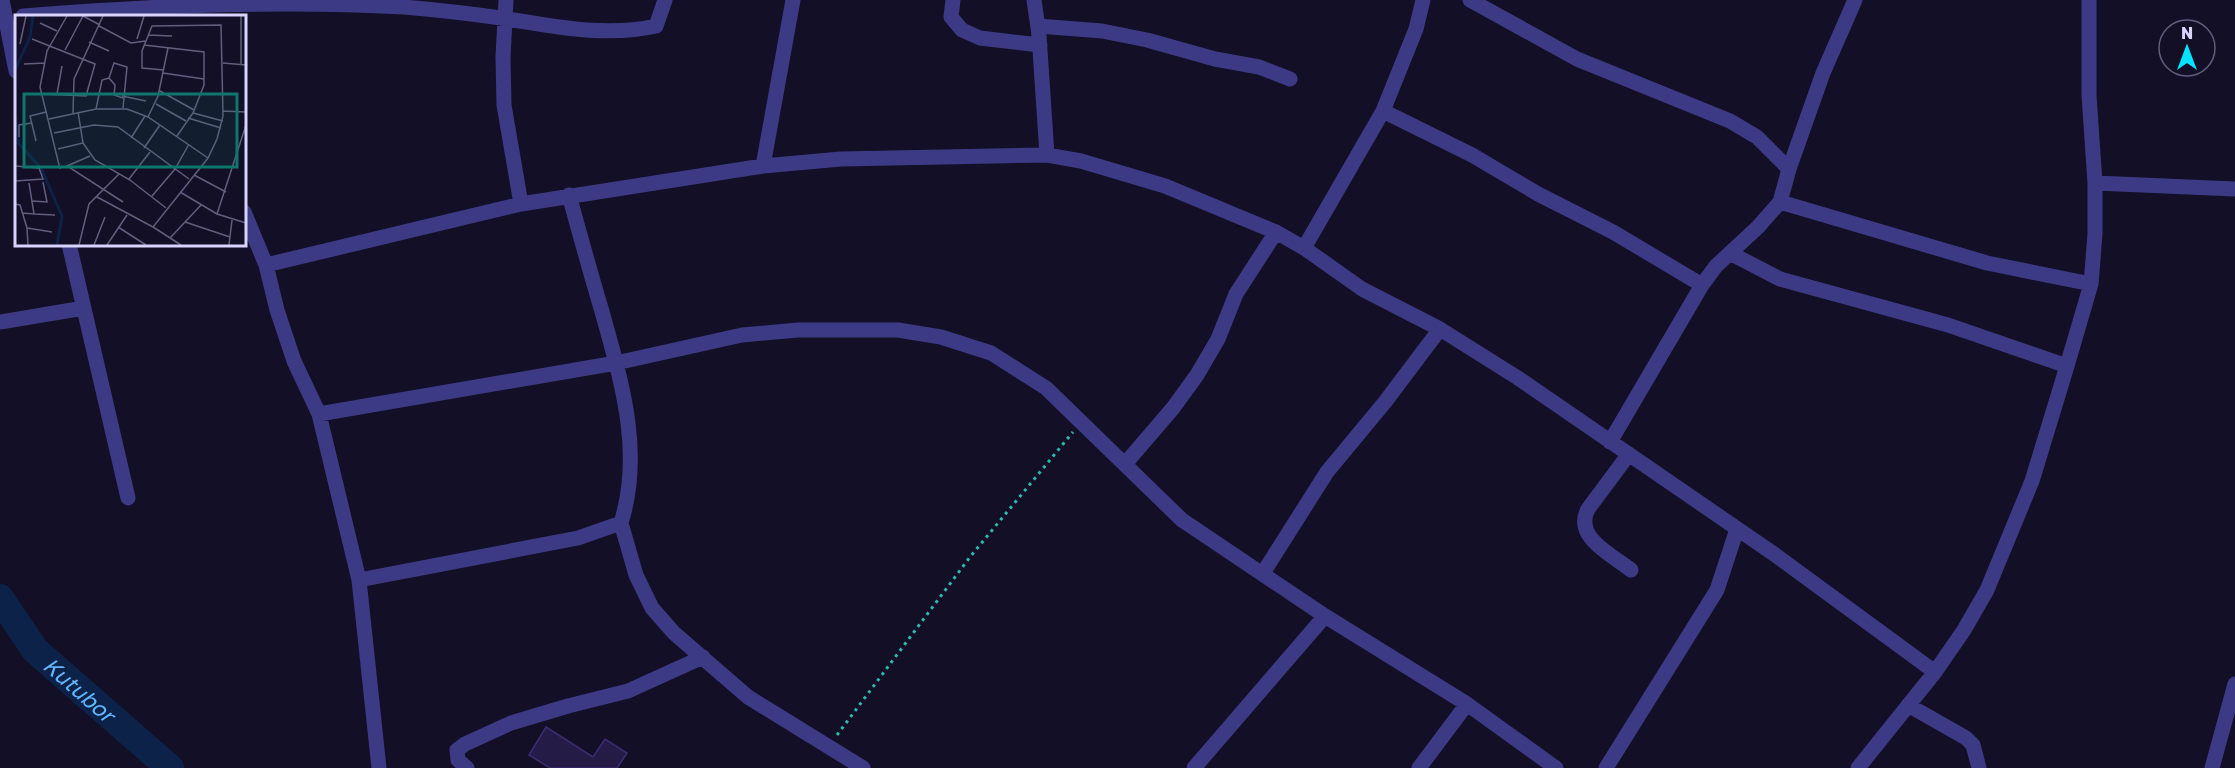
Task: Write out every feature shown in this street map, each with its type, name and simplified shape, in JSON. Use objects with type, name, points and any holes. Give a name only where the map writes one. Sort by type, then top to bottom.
[{"type":"street","points":[[2,0],[11,18],[15,60]]},
{"type":"street","points":[[506,0],[507,19],[503,57],[504,105],[521,204]]},
{"type":"street","points":[[42,15],[277,3],[356,3],[507,19],[560,28],[638,30],[656,26],[665,0]]},
{"type":"street","points":[[763,166],[793,0]]},
{"type":"street","points":[[953,0],[951,17],[962,30],[980,38],[1040,45]]},
{"type":"street","points":[[1034,0],[1040,45],[1047,155]]},
{"type":"street","points":[[1304,248],[1383,111],[1416,29],[1423,0]]},
{"type":"street","points":[[1470,0],[1577,59],[1730,121],[1757,137],[1789,169]]},
{"type":"street","points":[[1610,442],[1702,285],[1716,266],[1780,202],[1789,169],[1823,73],[1855,0]]},
{"type":"street","points":[[1858,768],[1935,672],[1964,630],[1995,571],[2032,481],[2067,366],[2091,284],[2095,234],[2095,183],[2089,95],[2089,0]]},
{"type":"street","points":[[1038,26],[1102,32],[1147,40],[1259,67],[1290,79]]},
{"type":"street","points":[[1383,111],[1472,155],[1538,194],[1613,232],[1702,285]]},
{"type":"street","points":[[266,265],[521,204],[763,166],[841,159],[1047,155],[1081,162],[1165,186],[1276,232],[1304,248],[1362,289],[1440,329],[1518,378],[1629,454],[1935,672]]},
{"type":"street","points":[[2095,183],[2235,189]]},
{"type":"street","points":[[569,195],[626,404],[632,458],[628,498],[621,523],[636,575],[652,608],[674,633],[748,697],[864,768]]},
{"type":"street","points":[[1780,202],[1987,263],[2091,284]]},
{"type":"street","points":[[246,217],[266,265],[277,310],[294,361],[319,414],[359,580],[380,768]]},
{"type":"street","points":[[1125,464],[1173,408],[1197,375],[1218,339],[1236,294],[1276,232]]},
{"type":"street","points":[[69,246],[128,498]]},
{"type":"street","points":[[1730,254],[1780,279],[1948,325],[2067,366]]},
{"type":"street","points":[[0,322],[84,308]]},
{"type":"street","points":[[1263,573],[1327,472],[1385,402],[1440,329]]},
{"type":"street","points":[[319,414],[616,363],[742,335],[798,330],[898,330],[941,337],[991,353],[1046,387],[1182,520],[1325,616],[1467,704],[1556,768]]},
{"type":"street","points":[[1629,454],[1588,509],[1585,524],[1590,539],[1631,570]]},
{"type":"street","points":[[359,580],[578,538],[621,523]]},
{"type":"street","points":[[1606,768],[1717,590],[1737,529]]},
{"type":"street","points":[[1194,768],[1325,616]]},
{"type":"street","points":[[467,768],[458,760],[458,750],[465,744],[511,723],[628,691],[703,657]]},
{"type":"street","points":[[2212,768],[2235,684]]},
{"type":"street","points":[[1419,768],[1467,704]]},
{"type":"street","points":[[1908,705],[1966,738],[1973,745],[1979,768]]},
{"type":"path","points":[[829,746],[970,557],[1081,422]]},
{"type":"building","points":[[546,727],[593,757],[605,739],[627,753],[617,768],[550,768],[529,755]]},
{"type":"waterway","name":"Kutubor","points":[[0,598],[35,650],[170,768]]}]
